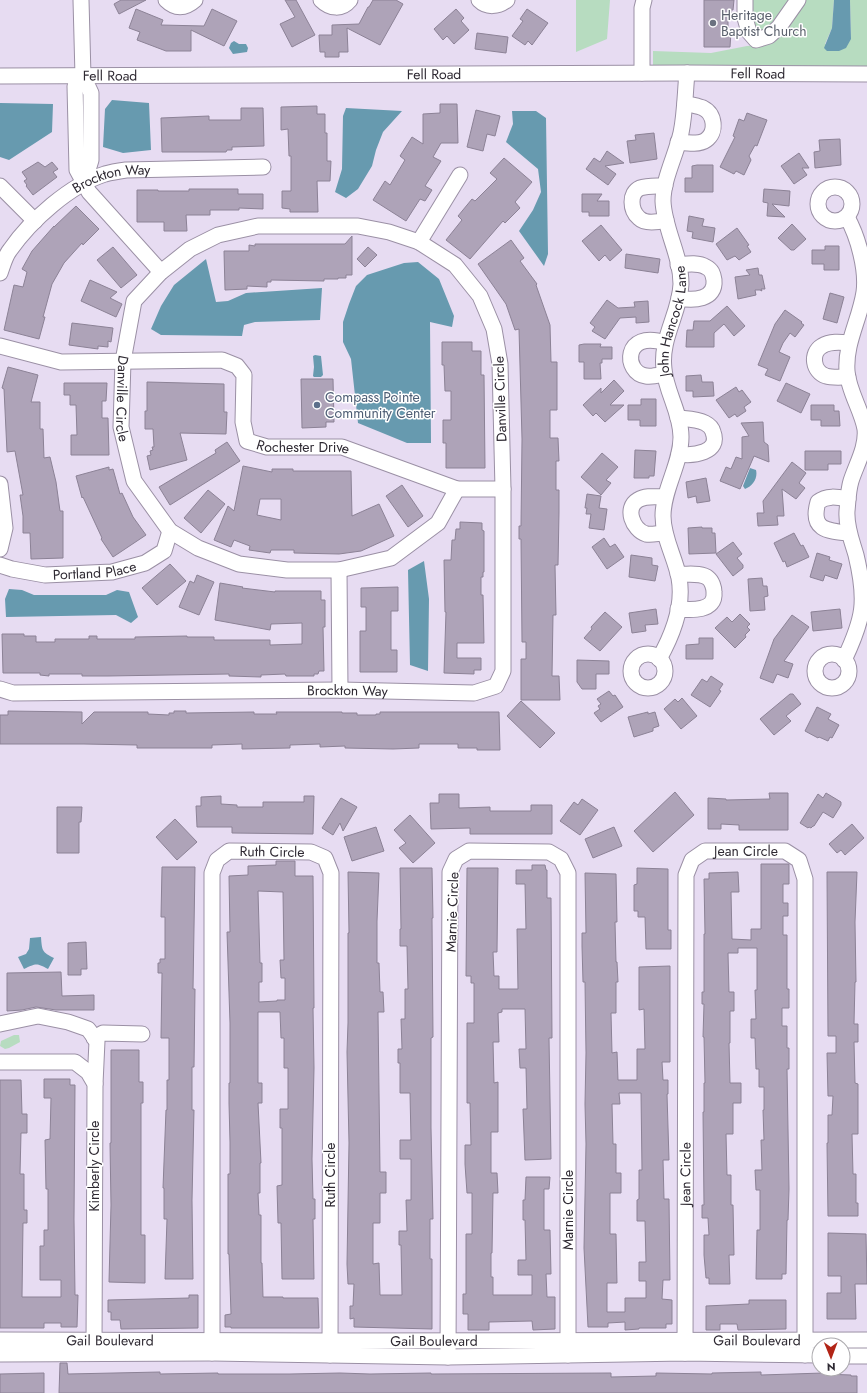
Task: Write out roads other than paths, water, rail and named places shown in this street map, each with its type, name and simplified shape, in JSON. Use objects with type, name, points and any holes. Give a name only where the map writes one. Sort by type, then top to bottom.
[{"type":"street","points":[[81,0],[83,76],[91,93],[91,160],[84,183]]},
{"type":"street","points":[[166,0],[172,6],[178,7],[190,4],[195,0]]},
{"type":"street","points":[[321,0],[327,6],[334,7],[345,5],[350,0]]},
{"type":"street","points":[[479,0],[492,6],[498,5],[507,0]]},
{"type":"street","points":[[642,73],[642,8],[644,0]]},
{"type":"street","points":[[745,0],[745,18],[749,32],[756,40],[768,36],[779,27],[798,0]]},
{"type":"street","name":"Fell Road","points":[[0,76],[642,73],[867,74]]},
{"type":"street","name":"John Hancock Lane","points":[[660,659],[666,648],[678,609],[680,588],[678,574],[665,533],[663,516],[665,498],[679,454],[681,436],[678,418],[664,374],[663,355],[665,343],[679,298],[680,284],[678,265],[666,220],[663,200],[665,186],[678,142],[684,114],[687,73]]},
{"type":"street","points":[[83,76],[75,86],[77,170],[89,192],[161,272]]},
{"type":"street","points":[[678,142],[699,143],[706,140],[713,131],[714,126],[713,118],[704,108],[685,103]]},
{"type":"street","points":[[76,130],[91,130]]},
{"type":"street","name":"Brockton Way","points":[[0,273],[9,251],[35,221],[58,199],[84,183],[105,174],[126,170],[263,167]]},
{"type":"street","points":[[419,242],[460,175]]},
{"type":"street","points":[[0,186],[35,221]]},
{"type":"street","points":[[665,186],[641,187],[633,195],[632,205],[638,217],[643,220],[658,222],[666,220]]},
{"type":"street","points":[[844,660],[857,633],[862,618],[864,592],[863,581],[849,533],[847,514],[850,483],[865,446],[866,429],[848,377],[847,360],[849,343],[864,292],[865,282],[862,258],[852,225],[847,217]]},
{"type":"street","name":"Danville Circle","points":[[457,489],[438,523],[391,558],[339,570],[287,570],[239,564],[198,548],[170,531],[134,482],[121,428],[123,361],[134,301],[161,272],[190,249],[218,235],[258,226],[358,226],[389,232],[419,242],[456,265],[480,296],[494,329],[500,364],[503,489]]},
{"type":"street","points":[[678,265],[691,263],[706,266],[712,272],[714,282],[713,290],[705,297],[692,299],[679,298]]},
{"type":"street","points":[[664,374],[653,376],[640,375],[633,365],[630,354],[635,345],[641,341],[658,340],[665,343]]},
{"type":"street","points":[[848,377],[825,376],[814,365],[814,356],[816,351],[821,346],[830,343],[849,343]]},
{"type":"street","name":"Rochester Drive","points":[[0,346],[61,362],[222,360],[237,366],[244,375],[243,422],[247,441],[267,447],[342,448],[457,489],[503,489]]},
{"type":"street","points":[[678,418],[698,420],[706,423],[710,426],[714,437],[714,442],[706,451],[692,455],[679,454]]},
{"type":"street","points":[[0,484],[5,528],[0,549]]},
{"type":"street","name":"Brockton Way","points":[[0,689],[12,693],[340,690],[474,693],[496,686],[503,671],[503,489]]},
{"type":"street","points":[[665,498],[650,496],[638,500],[634,503],[631,509],[631,514],[638,530],[645,534],[665,533]]},
{"type":"street","points":[[848,499],[837,497],[822,498],[818,502],[816,515],[819,526],[824,529],[849,533]]},
{"type":"street","name":"Portland Place","points":[[0,565],[45,575],[112,572],[145,563],[164,551],[170,531]]},
{"type":"street","points":[[339,570],[340,690]]},
{"type":"street","points":[[678,574],[699,575],[708,578],[712,583],[714,593],[714,600],[707,607],[694,610],[678,609]]},
{"type":"street","name":"Ruth Circle","points":[[212,1347],[212,873],[217,860],[228,851],[310,852],[325,858],[331,873],[330,1348]]},
{"type":"street","name":"Marnie Circle","points":[[448,1357],[450,872],[456,860],[468,851],[549,852],[561,859],[568,873],[568,1348]]},
{"type":"street","name":"Jean Circle","points":[[685,1347],[686,875],[692,860],[705,851],[785,851],[799,860],[805,879],[810,1350]]},
{"type":"street","points":[[0,1024],[38,1016],[68,1022],[88,1029],[94,1038],[103,1033],[142,1034]]},
{"type":"street","name":"Kimberly Circle","points":[[94,1038],[97,1041],[95,1084],[94,1347]]},
{"type":"street","points":[[0,1062],[75,1062],[88,1072],[95,1084]]},
{"type":"street","name":"Gail Boulevard","points":[[0,1340],[94,1347],[330,1348],[448,1357],[568,1348],[685,1347],[810,1350],[867,1340]]},
{"type":"street","name":"Gail Boulevard","points":[[330,1348],[448,1341],[568,1348]]},
{"type":"street","name":"Gail Boulevard","points":[[0,1354],[94,1347]]},
{"type":"street","points":[[851,1356],[867,1356]]},
{"type":"water","points":[[834,0],[850,0],[851,39],[846,48],[839,51],[827,51],[824,48],[832,28]]},
{"type":"water","points":[[234,41],[239,44],[246,44],[248,48],[247,52],[233,54],[229,48],[231,43]]},
{"type":"water","points":[[112,100],[149,103],[151,150],[123,153],[103,147],[105,109]]},
{"type":"water","points":[[0,103],[53,104],[52,132],[9,160],[0,157]]},
{"type":"water","points":[[346,108],[402,111],[383,132],[372,166],[358,189],[346,198],[335,192],[342,169],[343,116]]},
{"type":"water","points":[[512,111],[536,111],[546,118],[548,254],[544,266],[519,231],[533,210],[541,192],[538,169],[506,142],[513,124]]},
{"type":"water","points":[[206,259],[216,302],[228,301],[246,293],[322,288],[320,320],[255,322],[244,325],[242,336],[161,335],[151,329],[161,306],[174,285]]},
{"type":"water","points":[[418,262],[439,279],[454,316],[452,327],[430,322],[431,443],[407,443],[358,423],[351,359],[343,342],[343,322],[356,286],[367,275],[404,263]]},
{"type":"water","points":[[313,356],[321,356],[323,375],[321,377],[313,376]]},
{"type":"water","points":[[750,468],[756,470],[756,479],[753,484],[745,489],[743,486]]},
{"type":"water","points":[[424,561],[429,599],[428,671],[410,665],[408,570]]},
{"type":"water","points":[[9,589],[22,590],[34,595],[106,595],[117,590],[129,592],[138,617],[131,623],[116,615],[6,617],[5,599]]},
{"type":"water","points":[[41,937],[43,950],[54,958],[48,969],[36,964],[24,969],[18,957],[26,954],[29,949],[30,938]]},
{"type":"place","name":"Heritage Baptist Church","points":[[713,23]]},
{"type":"place","name":"Compass Pointe Community Center","points":[[317,405]]}]
